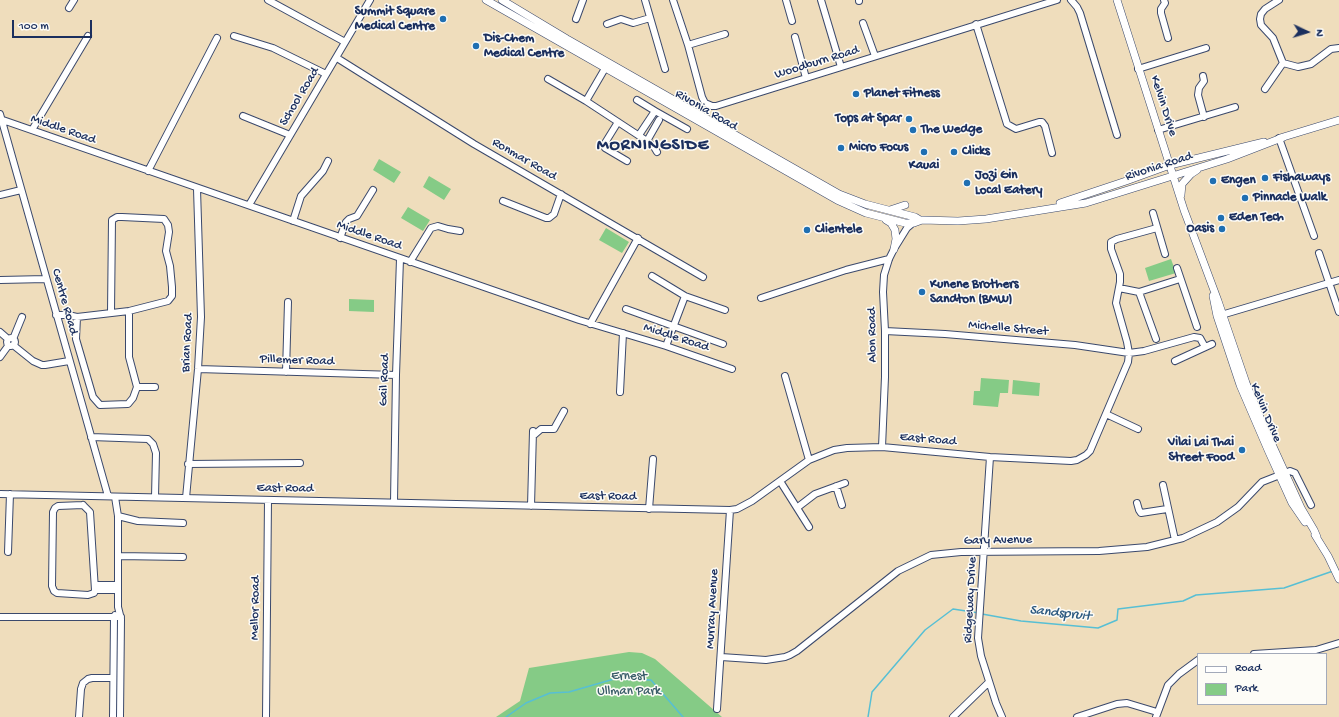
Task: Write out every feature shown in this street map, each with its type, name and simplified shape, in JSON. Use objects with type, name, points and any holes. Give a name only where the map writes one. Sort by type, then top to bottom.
[{"type":"main road","name":"Rivonia Road","points":[[486,0],[607,65],[839,194],[886,210],[906,222]]},
{"type":"main road","name":"Rivonia Road","points":[[502,0],[607,65],[837,200],[866,213],[906,222],[917,220],[958,221],[986,219],[1086,202],[1208,164],[1281,138],[1339,120]]},
{"type":"main road","name":"Kelvin Drive","points":[[1117,0],[1184,210],[1212,288],[1220,316],[1282,473],[1328,556],[1339,579]]},
{"type":"main road","points":[[511,6],[516,11],[516,17]]},
{"type":"main road","name":"Rivonia Road","points":[[1039,210],[1170,165],[1281,138]]},
{"type":"main road","points":[[1184,210],[1181,192],[1182,184],[1191,174],[1208,164]]},
{"type":"main road","points":[[886,210],[899,208],[905,205]]},
{"type":"main road","points":[[881,217],[891,223],[895,230],[896,239],[894,249]]},
{"type":"street","points":[[69,8],[74,0]]},
{"type":"street","points":[[268,0],[345,42]]},
{"type":"street","name":"School Road","points":[[249,205],[370,0]]},
{"type":"street","points":[[576,19],[583,0]]},
{"type":"street","points":[[645,0],[665,69]]},
{"type":"street","name":"Woodburn Road","points":[[673,0],[688,45],[702,97],[705,103],[709,106],[716,106],[806,78],[1038,3],[1056,0]]},
{"type":"street","points":[[786,0],[792,21]]},
{"type":"street","points":[[821,0],[840,67]]},
{"type":"street","points":[[1071,0],[1080,13],[1117,135]]},
{"type":"street","points":[[1164,0],[1165,3],[1161,13],[1168,38]]},
{"type":"street","points":[[1279,0],[1265,9],[1261,14],[1260,19],[1261,25],[1273,38],[1283,63],[1298,68],[1311,64],[1331,50],[1339,48]]},
{"type":"street","points":[[607,24],[621,19],[633,23],[650,18]]},
{"type":"street","points":[[863,23],[875,56]]},
{"type":"street","points":[[976,24],[1007,124],[1016,129],[1042,122],[1045,126],[1052,153]]},
{"type":"street","points":[[688,45],[725,34]]},
{"type":"street","points":[[32,130],[88,36]]},
{"type":"street","points":[[234,36],[265,45],[326,74]]},
{"type":"street","points":[[795,37],[806,78]]},
{"type":"street","points":[[148,171],[217,38]]},
{"type":"street","points":[[1138,68],[1206,48]]},
{"type":"street","name":"Ronmar Road","points":[[337,58],[474,144],[703,277]]},
{"type":"street","points":[[1265,89],[1283,63]]},
{"type":"street","points":[[586,101],[607,65]]},
{"type":"street","points":[[1203,76],[1204,81],[1199,88],[1198,96],[1204,117]]},
{"type":"street","points":[[548,79],[639,135],[654,147],[657,152]]},
{"type":"street","points":[[637,100],[687,129]]},
{"type":"street","points":[[1158,130],[1235,107]]},
{"type":"street","points":[[639,135],[655,111]]},
{"type":"street","points":[[243,116],[290,135]]},
{"type":"street","name":"Middle Road","points":[[1,118],[400,259],[590,324],[666,346],[732,369]]},
{"type":"street","name":"Centre Road","points":[[1,118],[108,496]]},
{"type":"street","points":[[647,141],[659,120]]},
{"type":"street","points":[[618,122],[605,143],[605,148],[627,161]]},
{"type":"street","points":[[1281,138],[1314,236]]},
{"type":"street","points":[[293,221],[301,196],[312,182],[324,172],[328,161]]},
{"type":"street","name":"Brian Road","points":[[186,498],[198,369],[201,317],[197,188]]},
{"type":"street","points":[[0,195],[21,190]]},
{"type":"street","points":[[340,238],[346,222],[357,216],[373,190]]},
{"type":"street","points":[[503,201],[549,218],[554,214],[561,194]]},
{"type":"street","points":[[1153,213],[1165,254]]},
{"type":"street","points":[[56,315],[77,317],[129,311],[168,301],[172,296],[172,287],[170,266],[166,251],[168,232],[167,222],[164,219],[117,217],[112,220],[111,312]]},
{"type":"street","name":"Alon Road","points":[[882,447],[885,377],[884,281],[889,259],[906,222]]},
{"type":"street","points":[[410,262],[431,228],[438,226],[448,230],[460,231]]},
{"type":"street","points":[[1129,353],[1116,303],[1120,274],[1111,249],[1111,242],[1117,238],[1157,228]]},
{"type":"street","points":[[590,324],[638,238]]},
{"type":"street","points":[[1319,253],[1339,312]]},
{"type":"street","name":"Gail Road","points":[[394,502],[400,259]]},
{"type":"street","points":[[761,298],[846,270],[889,259]]},
{"type":"street","points":[[1176,268],[1197,327]]},
{"type":"street","points":[[652,276],[685,296],[725,310]]},
{"type":"street","points":[[0,280],[46,279]]},
{"type":"street","points":[[1119,288],[1139,292],[1180,279]]},
{"type":"street","points":[[1220,316],[1339,280]]},
{"type":"street","points":[[1139,292],[1156,339]]},
{"type":"street","points":[[666,346],[685,296]]},
{"type":"street","points":[[286,372],[288,302]]},
{"type":"street","points":[[626,309],[722,344]]},
{"type":"street","points":[[77,317],[76,338],[91,394],[95,401],[100,405],[128,404],[133,398],[137,387],[129,357],[129,311]]},
{"type":"street","points":[[0,358],[11,342],[22,318]]},
{"type":"street","name":"Michelle Street","points":[[885,331],[945,334],[1075,346],[1129,353],[1144,351],[1194,337],[1200,338],[1205,347]]},
{"type":"street","points":[[0,332],[33,361],[42,365],[45,366],[69,361]]},
{"type":"street","points":[[620,392],[623,333]]},
{"type":"street","points":[[1175,361],[1212,344]]},
{"type":"street","name":"East Road","points":[[0,494],[730,510],[737,509],[752,501],[809,460],[834,450],[847,448],[882,447],[990,457],[1071,461],[1077,460],[1090,451],[1126,367],[1129,353]]},
{"type":"street","name":"Pillemer Road","points":[[198,369],[396,375]]},
{"type":"street","points":[[785,376],[809,460]]},
{"type":"street","points":[[137,387],[155,387]]},
{"type":"street","points":[[531,506],[533,434],[541,429],[554,429],[564,411]]},
{"type":"street","points":[[1106,414],[1138,429]]},
{"type":"street","points":[[91,437],[150,440],[156,453],[155,497]]},
{"type":"street","name":"Ridgeway Drive","points":[[990,457],[978,623],[979,645],[989,682],[1002,717]]},
{"type":"street","points":[[649,508],[653,459]]},
{"type":"street","points":[[188,464],[300,463]]},
{"type":"street","points":[[1282,473],[1293,471],[1295,473],[1311,505]]},
{"type":"street","name":"Gary Avenue","points":[[721,657],[761,660],[785,657],[797,651],[898,571],[931,555],[961,552],[1099,551],[1147,547],[1193,534],[1226,516],[1238,507],[1262,482],[1282,473]]},
{"type":"street","points":[[780,481],[798,507],[809,527]]},
{"type":"street","points":[[798,507],[815,494],[845,483]]},
{"type":"street","points":[[1163,485],[1167,509],[1175,540]]},
{"type":"street","points":[[836,486],[842,505]]},
{"type":"street","points":[[8,552],[10,494]]},
{"type":"street","points":[[113,717],[113,678],[118,608],[118,516],[115,496]]},
{"type":"street","name":"Mellor Road","points":[[266,717],[268,500]]},
{"type":"street","points":[[1137,503],[1141,513],[1167,509]]},
{"type":"street","points":[[83,505],[90,512],[96,587],[92,594],[84,595],[57,593],[52,589],[52,516],[56,507],[83,505]]},
{"type":"street","name":"Murray Avenue","points":[[718,708],[730,510]]},
{"type":"street","points":[[118,516],[138,521],[182,523]]},
{"type":"street","points":[[118,556],[183,557]]},
{"type":"street","points":[[96,587],[118,587]]},
{"type":"street","points":[[0,617],[117,617]]},
{"type":"street","points":[[117,617],[120,717]]},
{"type":"street","points":[[1270,653],[1316,650],[1339,643]]},
{"type":"street","points":[[1077,717],[1117,704],[1127,703],[1156,715],[1165,691],[1173,679],[1197,661]]},
{"type":"street","points":[[79,717],[80,689],[83,683],[92,678],[113,678]]},
{"type":"street","points":[[953,717],[989,682]]},
{"type":"green space","points":[[379,159],[401,172],[394,183],[373,170]]},
{"type":"green space","points":[[429,176],[451,189],[444,200],[423,187]]},
{"type":"green space","points":[[408,207],[430,220],[423,231],[401,218]]},
{"type":"green space","points":[[606,228],[629,242],[622,253],[599,240]]},
{"type":"green space","points":[[1171,259],[1176,273],[1149,281],[1145,268]]},
{"type":"green space","points":[[349,299],[374,300],[374,312],[349,311]]},
{"type":"green space","points":[[981,378],[1009,380],[1008,393],[1000,393],[998,407],[973,405],[974,391],[980,391]]},
{"type":"green space","points":[[1013,380],[1040,383],[1039,396],[1012,394]]},
{"type":"green space","name":"Ernest Ullman Park","points":[[629,652],[642,653],[655,659],[722,717],[496,717],[520,701],[529,668]]},
{"type":"waterway","name":"Sandspruit","points":[[982,614],[1021,621],[1098,628],[1117,620],[1118,609],[1183,601],[1196,595],[1284,588],[1333,571]]},
{"type":"waterway","name":"Sandspruit","points":[[868,717],[872,692],[925,630],[953,609],[979,613]]},
{"type":"waterway","name":"Sandspruit","points":[[506,717],[526,703],[550,693],[569,692],[614,679],[651,680],[683,717]]},
{"type":"place","name":"Summit Square Medical Centre","points":[[443,19]]},
{"type":"place","name":"Dis-Chem Medical Centre","points":[[476,46]]},
{"type":"place","name":"Planet Fitness","points":[[856,94]]},
{"type":"place","name":"Tops at Spar","points":[[909,119]]},
{"type":"place","name":"The Wedge","points":[[913,130]]},
{"type":"place","name":"Micro Focus","points":[[841,148]]},
{"type":"place","name":"Kauai","points":[[924,152]]},
{"type":"place","name":"Clicks","points":[[954,152]]},
{"type":"place","name":"Fishaways","points":[[1265,178]]},
{"type":"place","name":"Engen","points":[[1213,181]]},
{"type":"place","name":"Jozi Gin Local Eatery","points":[[967,183]]},
{"type":"place","name":"Pinnacle Walk","points":[[1245,198]]},
{"type":"place","name":"Eden Tech","points":[[1221,218]]},
{"type":"place","name":"Oasis","points":[[1222,229]]},
{"type":"place","name":"Clientele","points":[[807,230]]},
{"type":"place","name":"Kunene Brothers Sandton (BMW)","points":[[922,292]]},
{"type":"place","name":"Vilai Lai Thai Street Food","points":[[1242,450]]},
{"type":"district","name":"MORNINGSIDE","points":[[653,146]]}]
